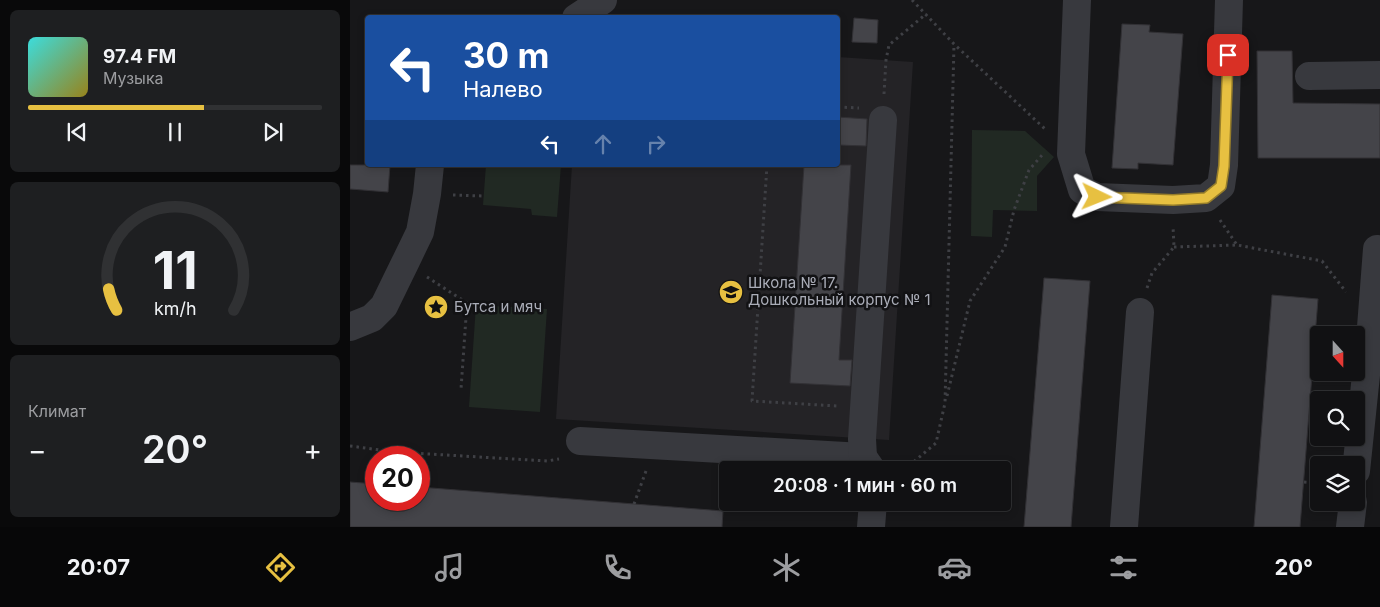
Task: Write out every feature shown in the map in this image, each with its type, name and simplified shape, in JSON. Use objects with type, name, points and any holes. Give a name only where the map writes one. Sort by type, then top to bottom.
[{"type":"lane","points":[[580,15],[603,0]]},
{"type":"lane","points":[[1077,0],[1063,146],[1082,190],[1097,197],[1173,200],[1206,198],[1221,186],[1224,166],[1229,0]]},
{"type":"lane","points":[[1309,76],[1380,75]]},
{"type":"lane","points":[[867,461],[862,439],[883,111]]},
{"type":"lane","points":[[350,327],[372,318],[384,306],[420,232],[430,167]]},
{"type":"lane","points":[[1358,456],[1372,327],[1377,249]]},
{"type":"lane","points":[[1124,527],[1140,312]]},
{"type":"lane","points":[[580,441],[832,461]]},
{"type":"lane","points":[[871,527],[872,511]]},
{"type":"lane","points":[[1350,527],[1352,511]]},
{"type":"path","points":[[912,0],[954,44],[1063,146]]},
{"type":"path","points":[[883,111],[886,60],[889,45],[926,14]]},
{"type":"path","points":[[945,403],[954,44]]},
{"type":"path","points":[[915,461],[936,443],[970,301],[1005,246],[1014,210],[1029,170],[1046,150],[1063,146]]},
{"type":"path","points":[[767,167],[752,401],[864,408]]},
{"type":"path","points":[[1140,312],[1152,273],[1174,247],[1173,200]]},
{"type":"path","points":[[1174,247],[1237,245],[1322,261],[1372,327]]},
{"type":"path","points":[[405,263],[467,303],[462,389]]},
{"type":"path","points":[[430,454],[548,461],[571,458],[580,441]]},
{"type":"path","points":[[350,446],[365,448]]},
{"type":"path","points":[[634,504],[655,446]]},
{"type":"path","points":[[1304,482],[1310,482]]},
{"type":"shaded area","name":"Школа № 17. Дошкольный корпус № 1","points":[[840,57],[913,62],[889,440],[556,419],[572,167],[840,167]]},
{"type":"shaded area","points":[[972,130],[1025,131],[1054,157],[1037,176],[1037,211],[993,210],[992,237],[971,236]]},
{"type":"shaded area","points":[[486,167],[561,167],[557,217],[532,215],[531,209],[483,205]]},
{"type":"shaded area","points":[[476,305],[547,309],[540,412],[469,407]]},
{"type":"building","points":[[854,18],[878,20],[877,43],[852,42]]},
{"type":"building","points":[[1122,24],[1150,25],[1149,32],[1183,34],[1173,165],[1138,163],[1138,169],[1112,168]]},
{"type":"building","points":[[1257,51],[1292,51],[1293,103],[1380,104],[1380,158],[1258,158]]},
{"type":"building","points":[[840,117],[867,119],[866,146],[840,145]]},
{"type":"building","points":[[350,165],[390,167],[388,192],[350,189]]},
{"type":"building","points":[[840,165],[851,165],[839,360],[852,360],[850,386],[790,383],[804,167],[840,167]]},
{"type":"building","points":[[1044,278],[1090,281],[1071,527],[1024,527]]},
{"type":"building","points":[[1272,295],[1318,299],[1316,326],[1310,326],[1310,381],[1312,381],[1300,527],[1254,527]]},
{"type":"building","points":[[350,482],[365,483],[365,511],[430,511],[430,488],[723,511],[722,527],[350,527]]},
{"type":"place","name":"Школа № 17. Дошкольный корпус № 1","points":[[731,292]]},
{"type":"place","name":"Бутса и мяч","points":[[436,307]]},
{"type":"route","points":[[1097,197],[1173,200],[1206,198],[1221,186],[1224,166],[1228,55]]}]
